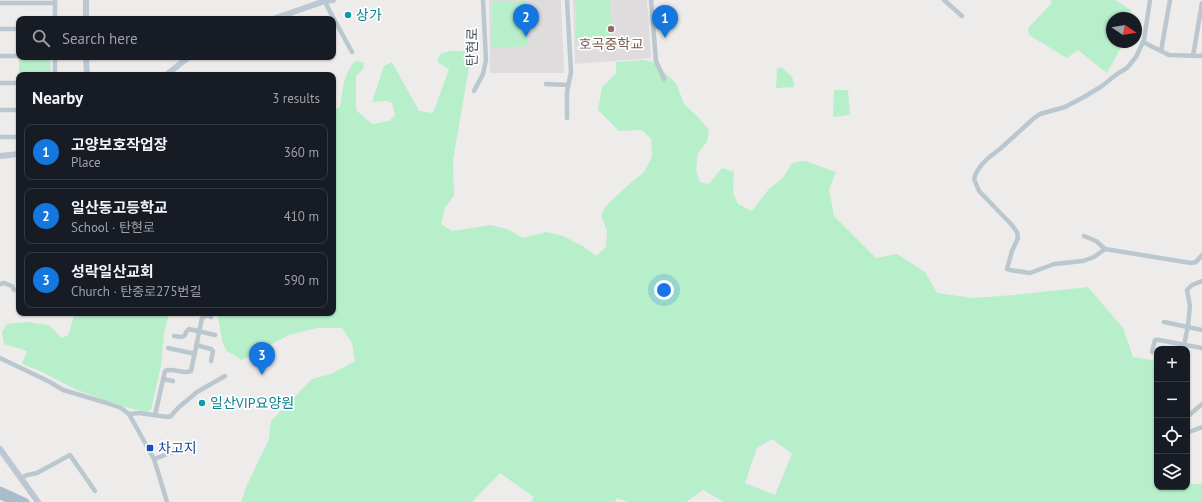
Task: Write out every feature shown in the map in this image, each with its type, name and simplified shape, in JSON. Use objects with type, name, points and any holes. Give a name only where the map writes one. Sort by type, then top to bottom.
[{"type":"main road","points":[[86,0],[86,16]]},
{"type":"main road","points":[[281,16],[325,0],[333,0]]},
{"type":"main road","points":[[86,60],[87,72]]},
{"type":"main road","points":[[170,72],[185,60]]},
{"type":"main road","points":[[0,156],[16,154]]},
{"type":"main road","points":[[0,449],[38,502]]},
{"type":"main road","points":[[0,490],[26,502]]},
{"type":"main road","points":[[0,496],[15,502]]},
{"type":"street","points":[[325,0],[332,16]]},
{"type":"street","name":"탄현로","points":[[474,91],[484,74],[486,60],[483,0]]},
{"type":"street","points":[[567,0],[571,72],[567,92],[567,118]]},
{"type":"street","points":[[651,0],[656,61],[664,79]]},
{"type":"street","points":[[944,0],[962,16]]},
{"type":"street","points":[[1105,249],[1082,261],[1054,264],[1030,273],[1007,269],[1012,251],[1018,238],[1017,232],[979,191],[974,179],[980,166],[1033,119],[1040,114],[1064,107],[1084,97],[1127,68],[1136,57],[1144,42],[1150,0]]},
{"type":"street","points":[[1161,51],[1170,0]]},
{"type":"street","points":[[0,2],[55,2],[55,16]]},
{"type":"street","points":[[1192,56],[1202,3]]},
{"type":"street","points":[[336,23],[352,52]]},
{"type":"street","points":[[0,29],[16,28]]},
{"type":"street","points":[[1144,42],[1169,56],[1202,55]]},
{"type":"street","points":[[0,56],[16,56]]},
{"type":"street","points":[[56,60],[56,72]]},
{"type":"street","points":[[0,83],[16,83]]},
{"type":"street","points":[[546,84],[568,85]]},
{"type":"street","points":[[0,110],[16,110]]},
{"type":"street","points":[[0,137],[16,137]]},
{"type":"street","points":[[1084,236],[1096,241],[1105,249],[1191,263],[1196,262],[1202,255]]},
{"type":"street","points":[[1184,345],[1190,306],[1187,290],[1192,285],[1202,281]]},
{"type":"street","points":[[0,284],[4,283],[12,286],[14,290]]},
{"type":"street","points":[[156,415],[165,371],[168,369],[187,372],[192,371],[202,318],[205,316]]},
{"type":"street","points":[[1164,322],[1202,330]]},
{"type":"street","points":[[174,336],[182,337],[189,329],[215,334]]},
{"type":"street","points":[[1152,352],[1156,340],[1202,348]]},
{"type":"street","points":[[196,345],[211,349],[213,351],[211,361]]},
{"type":"street","points":[[168,348],[195,354]]},
{"type":"street","points":[[0,358],[50,382],[63,390],[121,408],[129,414],[154,459],[167,502]]},
{"type":"street","points":[[129,414],[139,413],[168,418],[197,392],[225,376]]},
{"type":"street","points":[[163,379],[173,381]]},
{"type":"street","points":[[1190,414],[1202,404]]},
{"type":"street","points":[[1190,432],[1202,427]]},
{"type":"street","points":[[154,459],[173,452],[183,444],[190,443]]},
{"type":"street","points":[[21,478],[37,473],[70,455],[96,491]]},
{"type":"shaded area","points":[[489,0],[561,0],[564,73],[490,73]]},
{"type":"shaded area","name":"호곡중학교","points":[[573,0],[647,0],[651,58],[575,64]]},
{"type":"green space","points":[[576,0],[610,0],[612,42],[588,45],[588,38],[576,39]]},
{"type":"green space","points":[[1051,0],[1115,0],[1131,10],[1131,12],[1106,12],[1106,48],[1121,48],[1107,73],[1078,50],[1067,58],[1029,35],[1028,28],[1051,4]]},
{"type":"green space","points":[[492,1],[527,1],[528,46],[492,48]]},
{"type":"green space","points":[[450,51],[465,51],[471,56],[453,160],[454,195],[445,208],[441,224],[452,231],[491,225],[507,229],[523,238],[546,232],[563,236],[583,246],[596,256],[606,247],[607,231],[601,216],[606,206],[644,172],[652,157],[651,139],[642,130],[619,131],[598,110],[602,87],[616,73],[616,62],[644,60],[653,62],[676,83],[684,104],[709,130],[707,142],[698,153],[696,170],[700,182],[709,184],[722,168],[734,172],[733,193],[738,204],[752,211],[768,190],[782,179],[792,163],[805,161],[836,172],[829,189],[834,216],[876,258],[897,254],[925,272],[937,293],[973,298],[1088,287],[1123,328],[1133,357],[1154,360],[1154,490],[1190,490],[1190,484],[1202,484],[1202,502],[724,502],[703,490],[686,502],[628,502],[617,498],[615,502],[531,502],[534,497],[500,473],[472,502],[241,502],[247,485],[269,439],[271,421],[312,379],[331,374],[355,361],[352,343],[342,328],[317,328],[289,335],[242,360],[227,351],[223,344],[218,316],[336,316],[336,109],[340,107],[344,83],[350,67],[354,62],[359,61],[364,63],[363,69],[356,76],[356,110],[372,124],[389,121],[395,115],[392,103],[387,101],[372,102],[384,66],[392,62],[419,111],[433,113],[449,69],[437,62],[440,54]],"holes":[[[772,439],[792,454],[775,495],[745,483],[757,448]]]},
{"type":"green space","points":[[19,60],[50,60],[51,72],[19,72]]},
{"type":"green space","points":[[777,68],[782,68],[789,74],[794,81],[794,87],[776,88]]},
{"type":"green space","points":[[834,90],[848,90],[850,115],[833,117]]},
{"type":"green space","points":[[74,316],[168,316],[164,334],[161,365],[151,410],[147,412],[125,407],[77,390],[40,371],[22,364],[27,351],[4,344],[2,332],[7,324],[27,322],[49,325],[62,338],[68,335]]},
{"type":"place","name":"상가","points":[[348,15]]},
{"type":"place","name":"호곡중학교","points":[[611,29]]},
{"type":"place","name":"일산동고등학교","points":[[526,37]]},
{"type":"place","name":"고양보호작업장","points":[[665,38]]},
{"type":"place","name":"성락일산교회","points":[[262,375]]},
{"type":"place","name":"일산VIP요양원","points":[[202,403]]},
{"type":"place","name":"차고지","points":[[150,448]]}]
